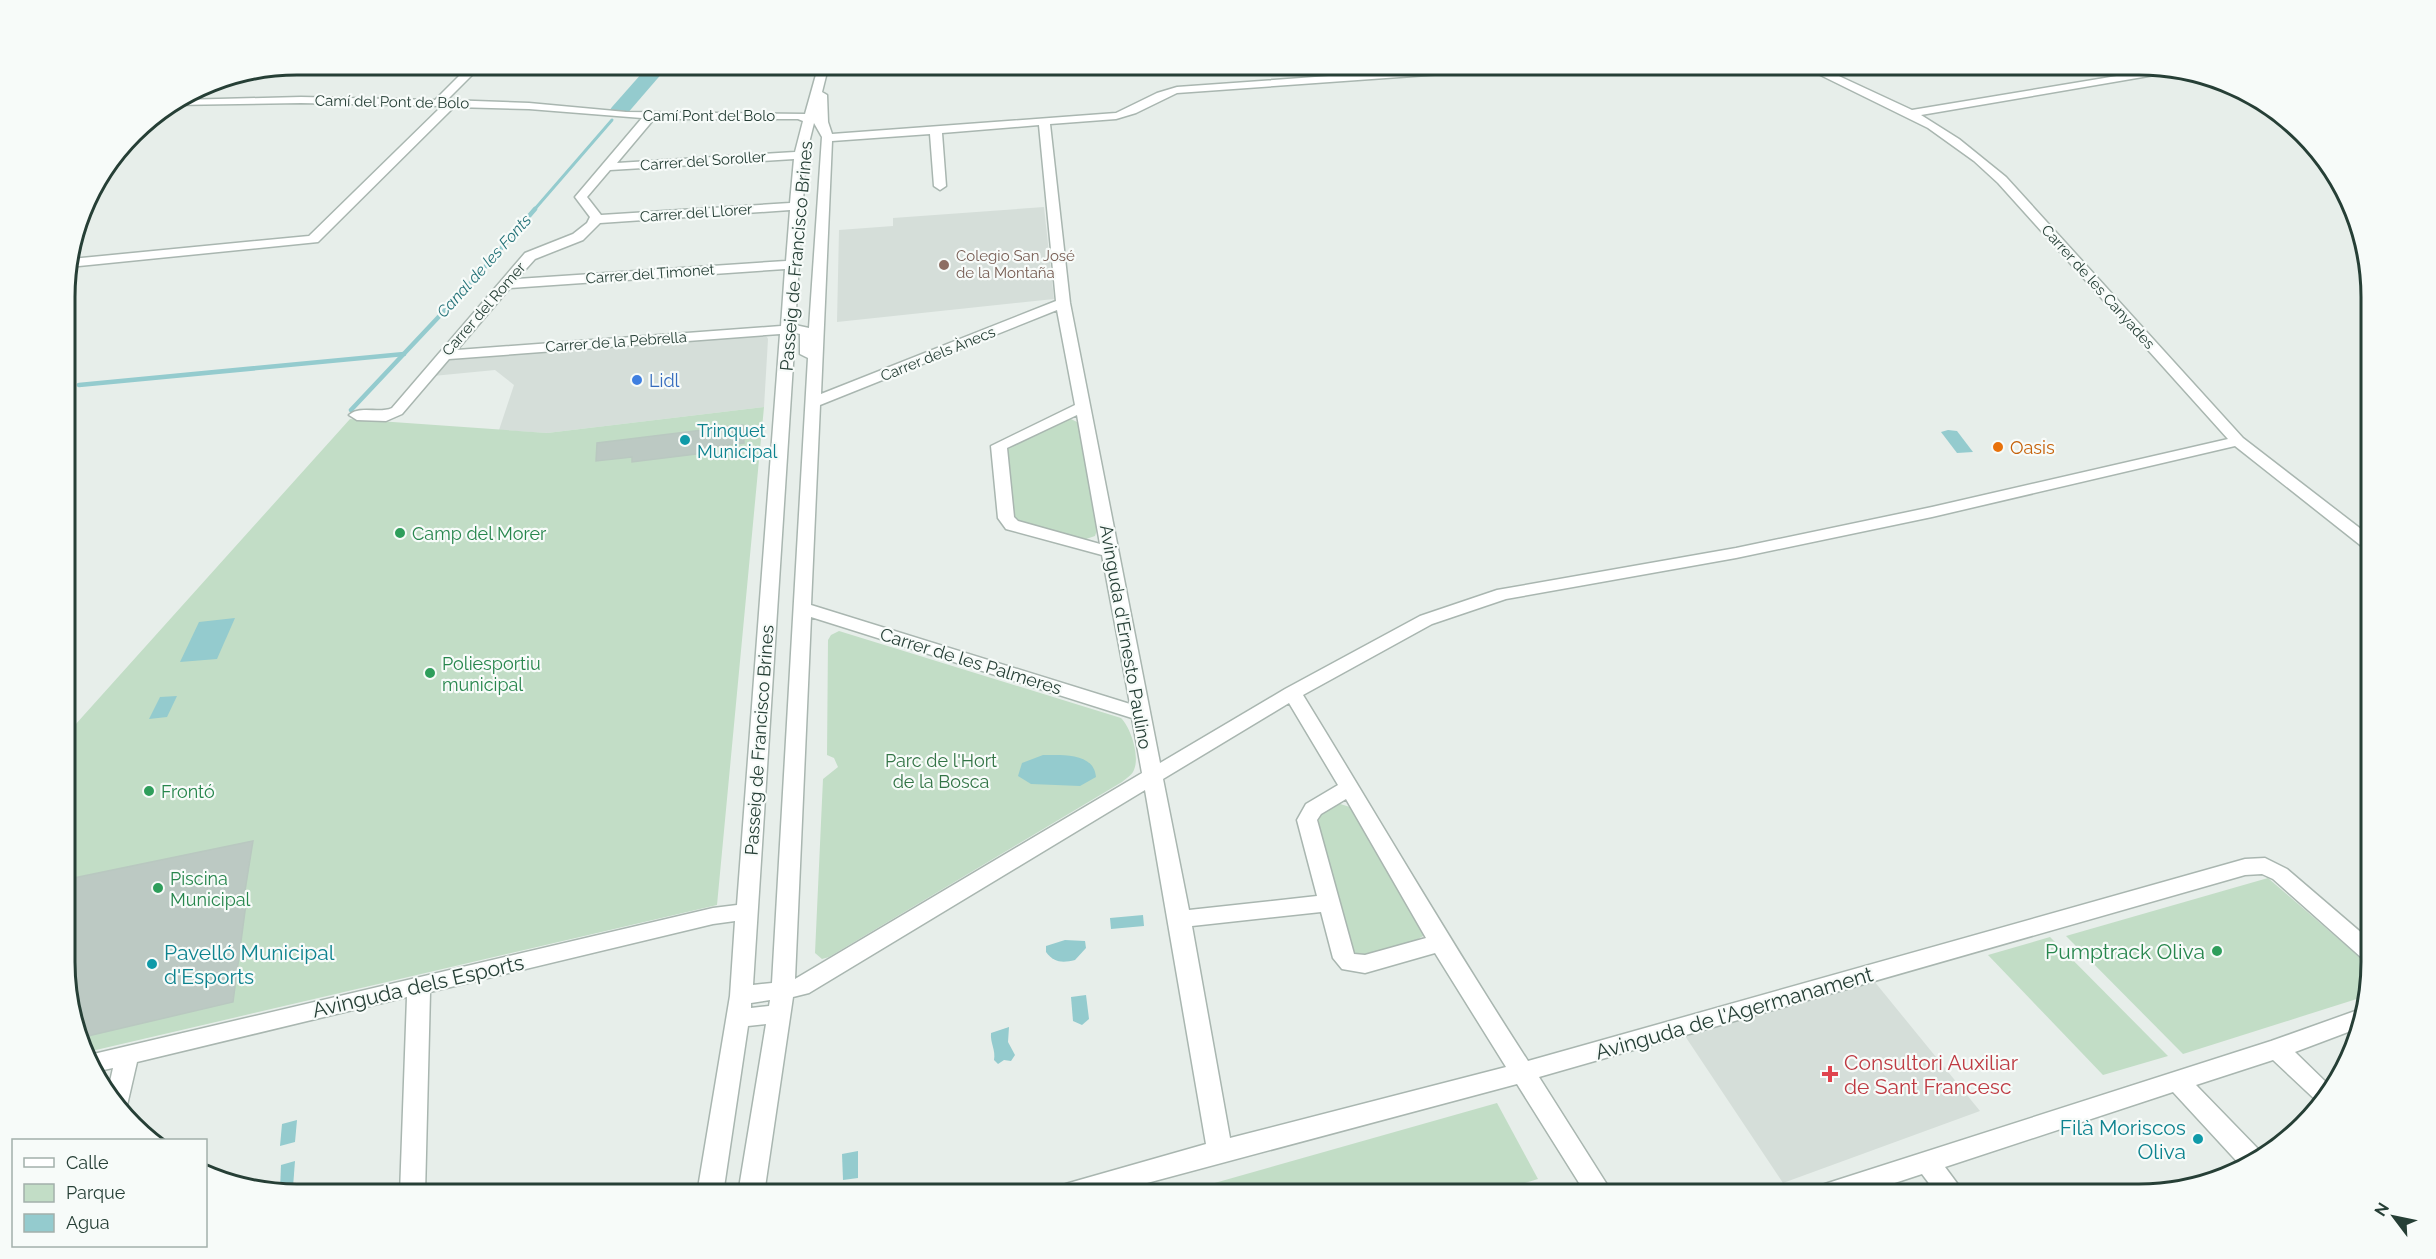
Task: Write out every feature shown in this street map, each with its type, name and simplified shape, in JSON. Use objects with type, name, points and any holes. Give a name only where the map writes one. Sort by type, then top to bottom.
[{"type":"street","points":[[78,262],[313,239],[468,75]]},
{"type":"street","name":"Passeig de Francisco Brines","points":[[712,1184],[739,1007],[794,264],[796,206],[803,144],[821,75]]},
{"type":"street","name":"Passeig de Francisco Brines","points":[[753,1184],[783,990],[826,135],[822,122],[822,75]]},
{"type":"street","name":"Carrer del Soroller","points":[[606,167],[803,144],[826,135],[936,130],[1127,114],[1164,93],[1177,90],[1386,75]]},
{"type":"street","name":"Carrer de les Canyades","points":[[1828,75],[1914,113],[1975,154],[2002,180],[2238,441],[2361,537]]},
{"type":"street","points":[[1914,113],[2144,75]]},
{"type":"street","name":"Camí del Pont de Bolo","points":[[190,103],[301,100],[444,103],[529,106],[608,114]]},
{"type":"street","name":"Camí Pont del Bolo","points":[[608,114],[809,117]]},
{"type":"street","points":[[596,219],[591,207],[580,199],[650,116]]},
{"type":"street","points":[[809,117],[818,119],[817,128],[826,135]]},
{"type":"street","name":"Avinguda d'Ernesto Paulino","points":[[1044,122],[1062,303],[1084,406],[1151,777],[1180,919],[1220,1151]]},
{"type":"street","points":[[936,130],[940,186]]},
{"type":"street","name":"Carrer del Llorer","points":[[596,219],[796,206]]},
{"type":"street","name":"Carrer del Romer","points":[[357,416],[386,416],[396,411],[530,256],[578,237],[596,219]]},
{"type":"street","name":"Carrer del Timonet","points":[[507,284],[794,264]]},
{"type":"street","name":"Carrer dels Ànecs","points":[[812,403],[1062,303]]},
{"type":"street","points":[[788,330],[807,332],[807,366],[814,370]]},
{"type":"street","name":"Carrer de la Pebrella","points":[[444,355],[788,330]]},
{"type":"street","points":[[1084,406],[999,446],[1006,518],[1012,525],[1111,552]]},
{"type":"street","points":[[739,1007],[783,990],[801,987],[1292,693],[1426,620],[1503,594],[1736,553],[1932,512],[2238,441]]},
{"type":"street","name":"Carrer de les Palmeres","points":[[802,608],[1140,714]]},
{"type":"street","points":[[1292,693],[1440,943],[1594,1184]]},
{"type":"street","points":[[1349,788],[1313,809],[1307,816],[1344,958],[1350,963],[1365,964],[1440,943]]},
{"type":"street","name":"Avinguda de l'Agermanament","points":[[1104,1184],[1220,1151],[1524,1072],[2245,867],[2265,866],[2280,874],[2361,943]]},
{"type":"street","points":[[1180,919],[1328,903]]},
{"type":"street","name":"Avinguda dels Esports","points":[[99,1062],[713,916],[747,912]]},
{"type":"street","points":[[413,1184],[419,986]]},
{"type":"street","points":[[739,1007],[781,1014]]},
{"type":"street","points":[[1859,1184],[2277,1049],[2353,1021]]},
{"type":"street","points":[[2277,1049],[2320,1091]]},
{"type":"street","points":[[119,1095],[127,1055]]},
{"type":"street","points":[[2177,1080],[2248,1155]]},
{"type":"street","points":[[1928,1162],[1944,1184]]},
{"type":"shaded area","name":"Colegio San José de la Montaña","points":[[1044,207],[1054,299],[837,322],[839,230],[893,226],[893,218]]},
{"type":"shaded area","name":"Lidl","points":[[757,335],[768,339],[764,407],[547,433],[499,430],[514,385],[495,370],[433,376],[450,359]]},
{"type":"shaded area","name":"Consultori Auxiliar de Sant Francesc","points":[[1874,981],[1980,1111],[1783,1183],[1685,1036]]},
{"type":"green space","name":"Poliesportiu municipal","points":[[764,407],[717,905],[94,1051],[79,1005],[75,977],[75,725],[350,419],[547,433]]},
{"type":"green space","points":[[1071,419],[1079,423],[1097,530],[1095,536],[1086,539],[1013,520],[1004,446],[1063,420]]},
{"type":"green space","name":"Parc de l'Hort de la Bosca","points":[[839,631],[1121,718],[1131,736],[1136,759],[1133,772],[1122,782],[829,957],[822,959],[815,953],[823,779],[838,767],[834,758],[827,755],[828,640],[831,635]]},
{"type":"green space","points":[[1337,803],[1350,807],[1423,932],[1423,936],[1381,953],[1364,955],[1356,954],[1353,950],[1317,824],[1321,814]]},
{"type":"green space","name":"Pumptrack Oliva","points":[[2268,878],[2361,958],[2358,999],[2183,1054],[2066,936]]},
{"type":"green space","points":[[2050,937],[2168,1056],[2103,1075],[1988,955]]},
{"type":"green space","points":[[1497,1103],[1538,1179],[1521,1184],[1211,1184]]},
{"type":"water","points":[[1957,431],[1973,452],[1957,453],[1941,432]]},
{"type":"water","points":[[235,618],[217,659],[180,662],[199,622]]},
{"type":"water","points":[[177,696],[167,717],[149,719],[160,697]]},
{"type":"water","points":[[1043,755],[1067,755],[1083,759],[1094,769],[1096,777],[1080,786],[1031,784],[1018,776],[1022,763]]},
{"type":"water","points":[[1143,915],[1144,926],[1111,929],[1110,918]]},
{"type":"water","points":[[1065,940],[1085,941],[1086,948],[1075,960],[1067,962],[1049,956],[1046,946]]},
{"type":"water","points":[[1086,995],[1089,1019],[1082,1025],[1073,1021],[1071,997]]},
{"type":"water","points":[[1009,1027],[1008,1042],[1015,1055],[1011,1061],[1004,1060],[998,1064],[994,1060],[991,1033]]},
{"type":"water","points":[[297,1120],[295,1142],[280,1146],[282,1124]]},
{"type":"water","points":[[858,1151],[858,1178],[843,1180],[842,1154]]},
{"type":"water","points":[[295,1161],[293,1184],[280,1184],[281,1165]]},
{"type":"building","name":"Trinquet Municipal","points":[[743,425],[744,443],[711,447],[712,452],[632,462],[632,457],[596,461],[597,443]]},
{"type":"building","name":"Pavelló Municipal d'Esports","points":[[253,841],[244,897],[247,896],[233,1002],[88,1036],[79,1005],[75,977],[75,878]]},
{"type":"waterway","name":"Canal de les Fonts","points":[[619,111],[651,75]]},
{"type":"waterway","name":"Canal de les Fonts","points":[[534,210],[612,120]]},
{"type":"waterway","name":"Canal de les Fonts","points":[[404,354],[479,274],[535,209]]},
{"type":"waterway","points":[[79,385],[404,354]]},
{"type":"waterway","name":"Canal de les Fonts","points":[[351,410],[404,354]]},
{"type":"place","name":"Colegio San José de la Montaña","points":[[944,265]]},
{"type":"place","name":"Lidl","points":[[637,380]]},
{"type":"place","name":"Trinquet Municipal","points":[[685,440]]},
{"type":"place","name":"Oasis","points":[[1998,447]]},
{"type":"place","name":"Camp del Morer","points":[[400,533]]},
{"type":"place","name":"Poliesportiu municipal","points":[[430,673]]},
{"type":"place","name":"Frontó","points":[[149,791]]},
{"type":"place","name":"Piscina Municipal","points":[[158,888]]},
{"type":"place","name":"Pumptrack Oliva","points":[[2217,951]]},
{"type":"place","name":"Pavelló Municipal d'Esports","points":[[152,964]]},
{"type":"place","name":"Consultori Auxiliar de Sant Francesc","points":[[1830,1074]]},
{"type":"place","name":"Filà Moriscos Oliva","points":[[2198,1139]]}]
